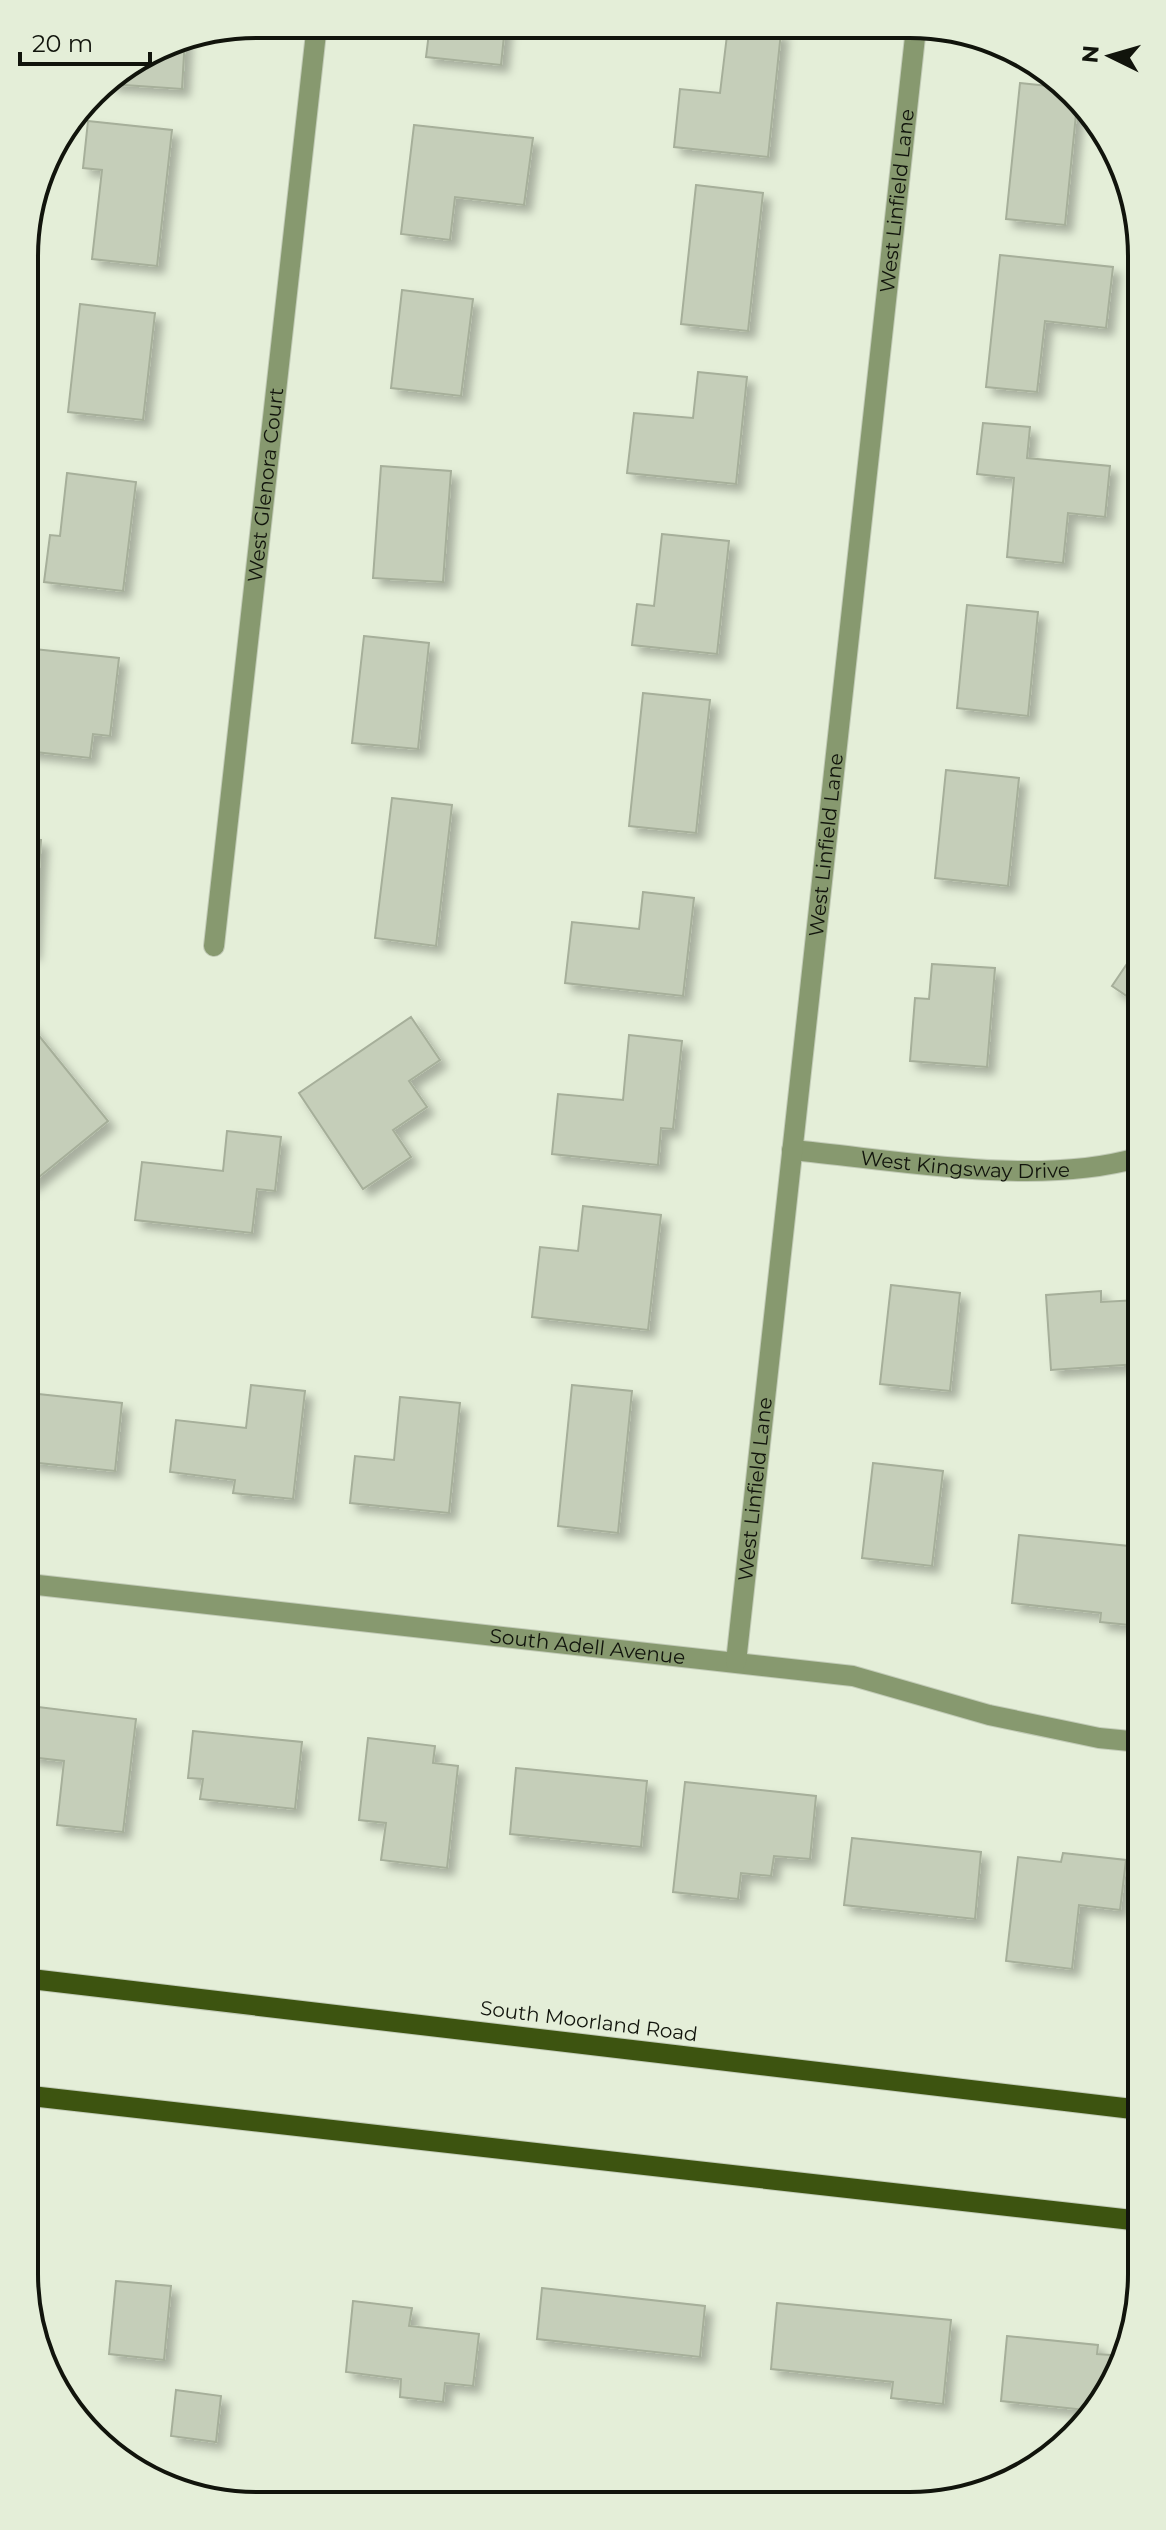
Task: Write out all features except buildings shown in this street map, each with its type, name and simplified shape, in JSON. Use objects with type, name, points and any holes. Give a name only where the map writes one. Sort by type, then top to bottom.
[{"type":"main road","name":"South Moorland Road","points":[[38,1980],[1128,2108]]},
{"type":"main road","points":[[38,2097],[1128,2220]]},
{"type":"street","name":"West Glenora Court","points":[[214,946],[315,38]]},
{"type":"street","name":"West Linfield Lane","points":[[736,1662],[915,38]]},
{"type":"street","name":"West Kingsway Drive","points":[[792,1150],[1007,1170],[1065,1170],[1128,1160]]},
{"type":"street","name":"South Adell Avenue","points":[[38,1585],[853,1676],[989,1715],[1099,1738],[1128,1741]]}]
